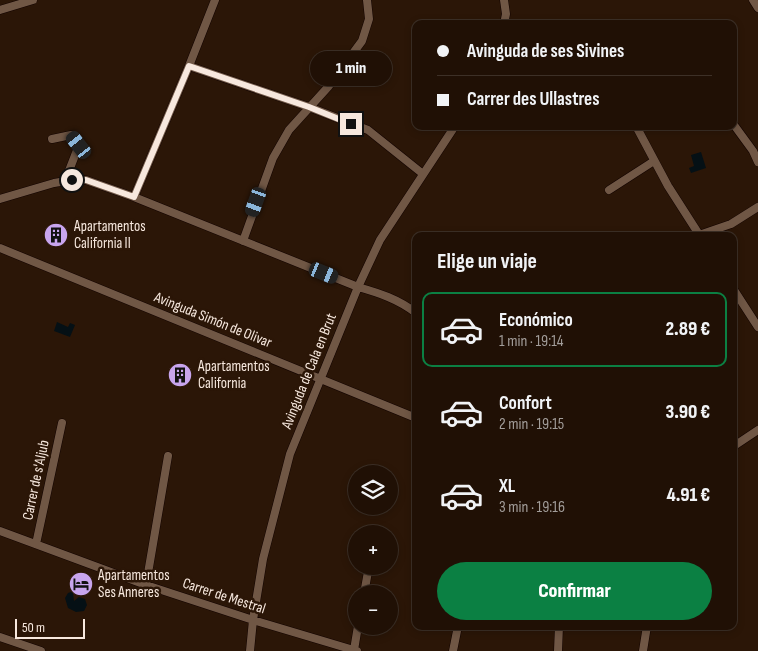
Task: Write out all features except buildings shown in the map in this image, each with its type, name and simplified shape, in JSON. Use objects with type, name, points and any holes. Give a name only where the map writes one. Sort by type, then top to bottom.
[{"type":"street","points":[[0,10],[33,0]]},
{"type":"street","points":[[134,197],[215,0]]},
{"type":"street","points":[[242,241],[273,158],[288,130],[328,87],[362,41],[369,19],[367,0]]},
{"type":"street","points":[[504,0],[505,20]]},
{"type":"street","points":[[752,0],[758,8]]},
{"type":"street","points":[[189,66],[309,107],[368,130],[423,174]]},
{"type":"street","points":[[737,129],[758,162]]},
{"type":"street","name":"Avinguda de Cala en Brut","points":[[250,651],[253,620],[264,559],[290,454],[358,287],[380,240],[452,130]]},
{"type":"street","points":[[638,130],[668,186],[698,232]]},
{"type":"street","points":[[52,140],[71,135],[79,145],[65,181]]},
{"type":"street","points":[[609,190],[654,161]]},
{"type":"street","points":[[0,199],[65,181],[86,180],[134,197],[358,287],[389,296],[412,310]]},
{"type":"street","points":[[708,232],[731,224],[758,207]]},
{"type":"street","name":"Avinguda Simón de Olivar","points":[[0,248],[412,416]]},
{"type":"street","points":[[737,295],[758,327]]},
{"type":"street","name":"Carrer de s'Aljub","points":[[36,544],[62,423]]},
{"type":"street","points":[[737,444],[758,430]]},
{"type":"street","points":[[146,585],[168,456]]},
{"type":"street","name":"Carrer de Mestral","points":[[0,531],[146,585],[253,620],[356,650]]},
{"type":"street","points":[[453,651],[457,630]]},
{"type":"street","points":[[558,651],[559,630]]},
{"type":"street","points":[[643,651],[646,630]]},
{"type":"street","points":[[356,650],[357,635]]},
{"type":"street","points":[[0,636],[25,648],[41,651]]},
{"type":"shaded area","points":[[701,152],[706,168],[691,173],[689,168],[694,166],[691,155]]},
{"type":"shaded area","points":[[57,322],[68,327],[70,323],[75,325],[70,337],[54,331]]},
{"type":"shaded area","points":[[71,592],[73,593],[74,601],[79,597],[85,599],[87,605],[84,611],[76,612],[68,608],[65,598]]},
{"type":"place","name":"Apartamentos California II","points":[[56,235]]},
{"type":"place","name":"Apartamentos California","points":[[180,375]]},
{"type":"place","name":"Apartamentos Ses Anneres","points":[[81,584]]},
{"type":"route","points":[[72,180],[86,180],[134,197],[189,66],[309,107],[351,124]]}]
